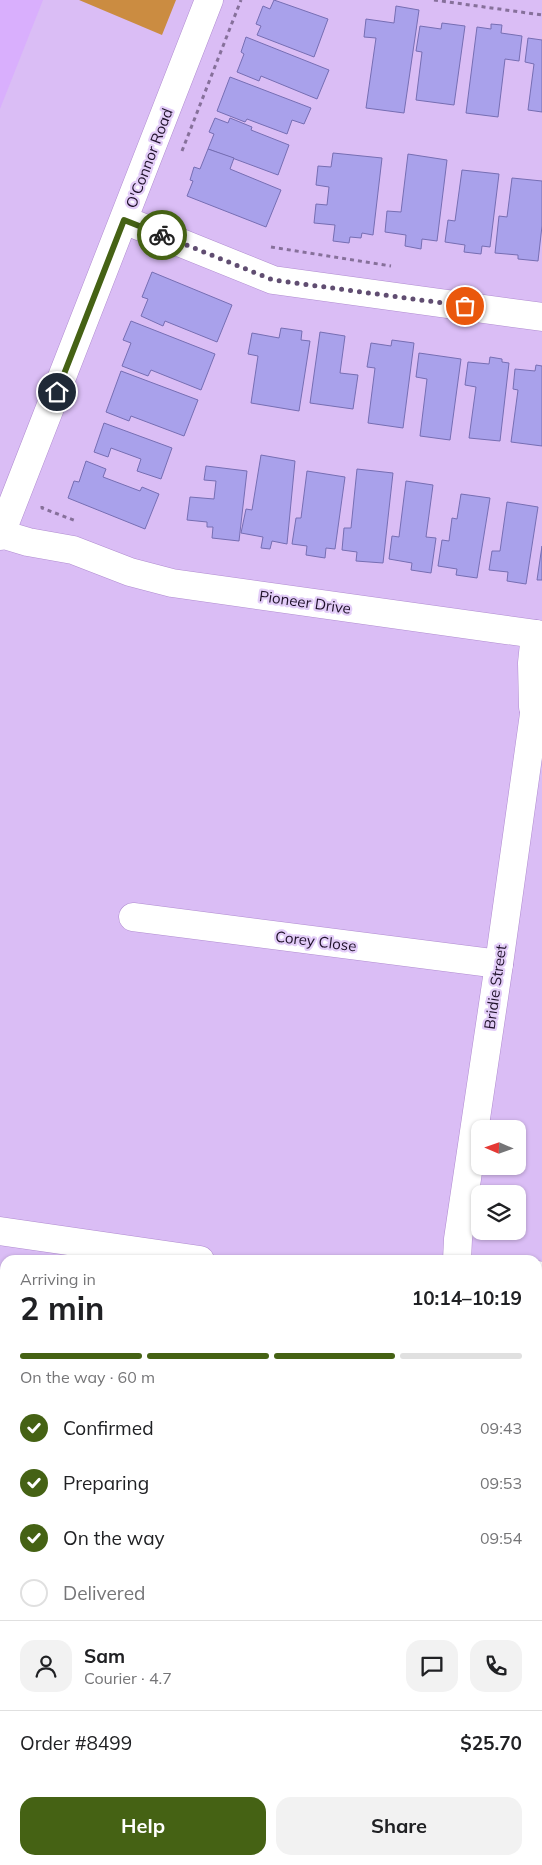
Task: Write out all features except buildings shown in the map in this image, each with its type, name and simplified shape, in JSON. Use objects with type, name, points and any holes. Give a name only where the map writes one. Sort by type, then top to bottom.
[{"type":"street","name":"O'Connor Road","points":[[3,527],[210,1]]},
{"type":"street","points":[[124,220],[273,280],[542,317]]},
{"type":"street","name":"Pioneer Drive","points":[[3,527],[28,542],[73,550],[130,572],[172,583],[538,635]]},
{"type":"street","name":"Bridie Street","points":[[534,714],[532,663],[538,635]]},
{"type":"street","name":"Bridie Street","points":[[457,1255],[534,714],[542,687]]},
{"type":"street","name":"Corey Close","points":[[133,917],[499,964]]},
{"type":"street","points":[[0,1231],[166,1255]]},
{"type":"path","points":[[182,152],[241,0]]},
{"type":"path","points":[[434,0],[542,16]]},
{"type":"path","points":[[265,245],[306,254],[395,267]]},
{"type":"path","points":[[45,498],[42,508],[84,524]]},
{"type":"shaded area","points":[[0,0],[43,0],[0,109]]},
{"type":"shaded area","points":[[79,0],[176,0],[162,35]]},
{"type":"way so far","points":[[162,235],[273,280],[465,306]]},
{"type":"route","points":[[57,392],[124,220],[162,235]]}]
